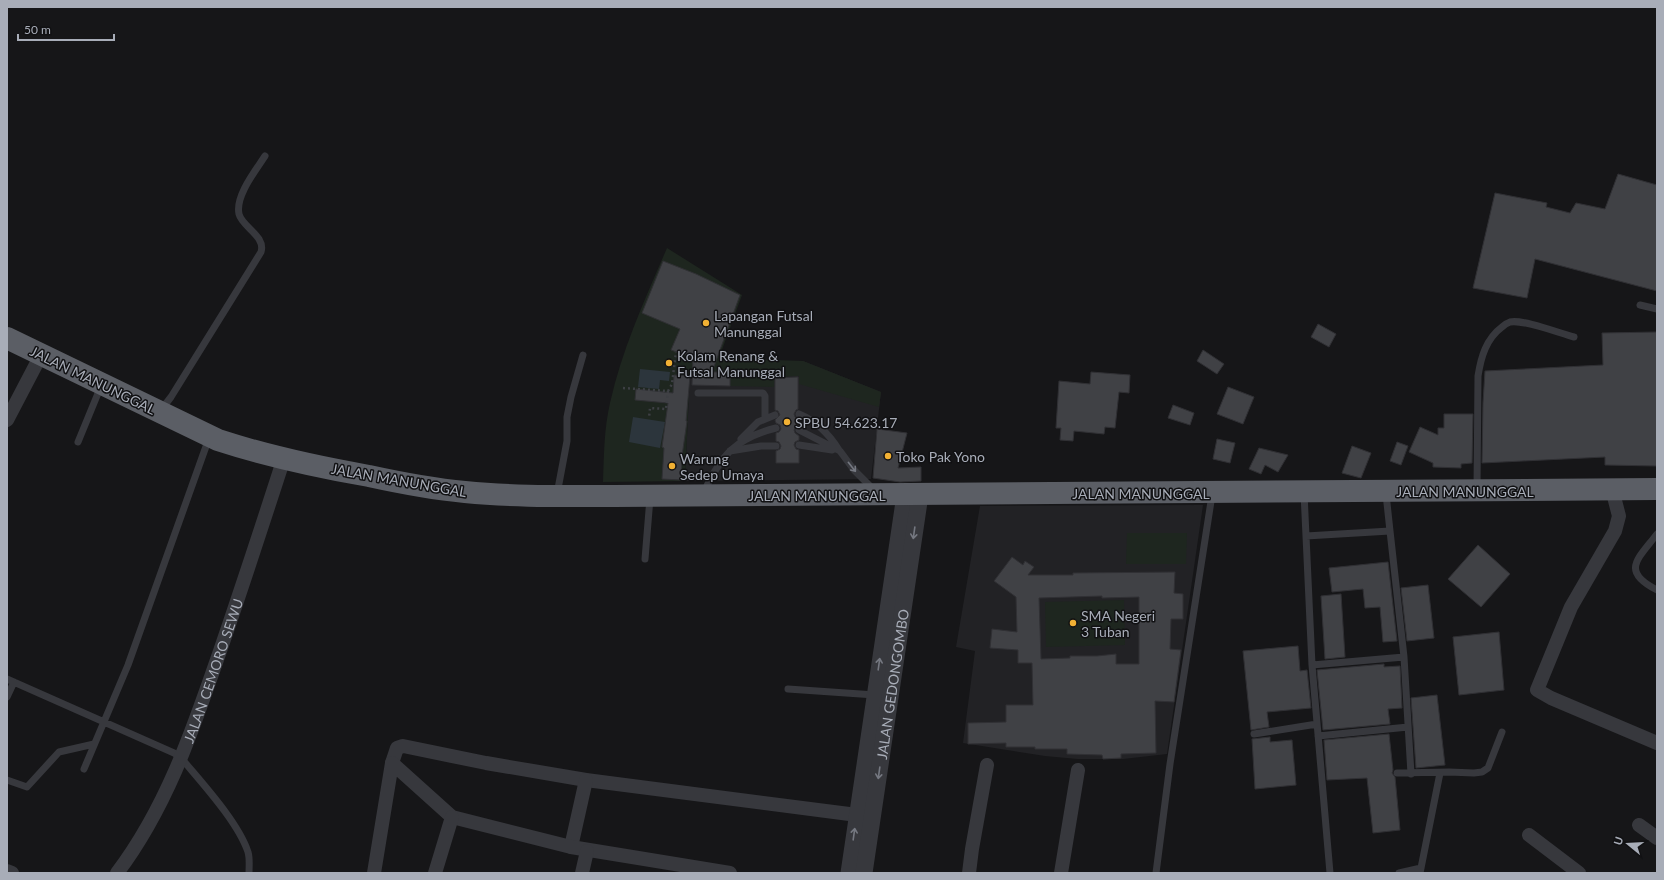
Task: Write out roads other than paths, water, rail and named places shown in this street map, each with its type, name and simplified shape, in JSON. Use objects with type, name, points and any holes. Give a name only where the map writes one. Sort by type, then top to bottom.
[{"type":"highway","name":"JALAN MANUNGGAL","points":[[7,338],[209,436],[240,447],[330,469],[437,489],[470,493],[556,496],[702,496],[1657,489]]},
{"type":"street","points":[[7,420],[41,355]]},
{"type":"street","name":"JALAN CEMORO SEWU","points":[[117,873],[148,827],[182,759],[284,458]]},
{"type":"street","points":[[1612,490],[1619,516],[1615,531],[1571,607],[1538,690],[1551,698],[1657,743]]},
{"type":"street","name":"JALAN GEDONGOMBO","points":[[849,873],[875,695],[912,495]]},
{"type":"street","name":"JALAN GEDONGOMBO","points":[[864,873],[912,495]]},
{"type":"street","points":[[374,873],[392,763],[397,748],[404,746],[486,763],[586,780],[857,814]]},
{"type":"street","points":[[392,763],[452,817],[571,847],[693,870],[730,873]]},
{"type":"street","points":[[969,873],[987,765]]},
{"type":"street","points":[[1061,873],[1078,770]]},
{"type":"street","points":[[571,847],[586,780]]},
{"type":"street","points":[[435,873],[452,817]]},
{"type":"street","points":[[1639,825],[1657,838]]},
{"type":"street","points":[[1529,836],[1579,873]]},
{"type":"street","points":[[582,873],[587,850]]},
{"type":"street","points":[[7,871],[12,873]]},
{"type":"lane","points":[[160,412],[171,397],[261,252],[261,244],[255,234],[241,219],[239,204],[245,186],[265,156]]},
{"type":"lane","points":[[1640,304],[1657,309]]},
{"type":"lane","points":[[1477,491],[1478,376],[1480,363],[1486,345],[1495,332],[1508,322],[1518,322],[1574,337]]},
{"type":"lane","points":[[556,496],[567,441],[567,417],[583,355]]},
{"type":"lane","points":[[78,442],[102,384]]},
{"type":"lane","points":[[698,393],[763,393],[765,396],[765,418]]},
{"type":"lane","points":[[798,414],[814,422],[822,429],[864,482],[879,495]]},
{"type":"lane","points":[[702,496],[717,468],[748,430],[765,418],[775,415]]},
{"type":"lane","points":[[730,451],[747,438],[776,428]]},
{"type":"lane","points":[[799,430],[840,452]]},
{"type":"lane","points":[[84,769],[128,665],[209,436]]},
{"type":"lane","points":[[799,445],[840,452]]},
{"type":"lane","points":[[730,451],[761,446],[776,446]]},
{"type":"lane","points":[[1304,492],[1312,665],[1330,873]]},
{"type":"lane","points":[[1386,492],[1404,657],[1411,774]]},
{"type":"lane","points":[[1156,873],[1205,529],[1212,493]]},
{"type":"lane","points":[[646,559],[651,496]]},
{"type":"lane","points":[[1306,536],[1390,532]]},
{"type":"lane","points":[[1657,534],[1639,559],[1635,568],[1636,576],[1645,584],[1657,590]]},
{"type":"lane","points":[[1312,665],[1404,657]]},
{"type":"lane","points":[[7,679],[103,723],[174,753],[182,759],[221,808],[241,837],[249,858],[249,873]]},
{"type":"lane","points":[[7,696],[14,682]]},
{"type":"lane","points":[[788,689],[875,695]]},
{"type":"lane","points":[[1254,734],[1317,724]]},
{"type":"lane","points":[[1318,736],[1408,727]]},
{"type":"lane","points":[[1397,773],[1482,772],[1488,768],[1502,732]]},
{"type":"lane","points":[[7,780],[27,787],[59,752],[94,744]]},
{"type":"lane","points":[[1399,873],[1421,871],[1440,773]]},
{"type":"place","name":"Lapangan Futsal Manunggal","points":[[706,323]]},
{"type":"place","name":"Kolam Renang & Futsal Manunggal","points":[[669,363]]},
{"type":"place","name":"SPBU 54.623.17","points":[[787,422]]},
{"type":"place","name":"Toko Pak Yono","points":[[888,456]]},
{"type":"place","name":"Warung Sedep Umaya","points":[[672,466]]},
{"type":"place","name":"SMA Negeri 3 Tuban","points":[[1073,623]]}]
